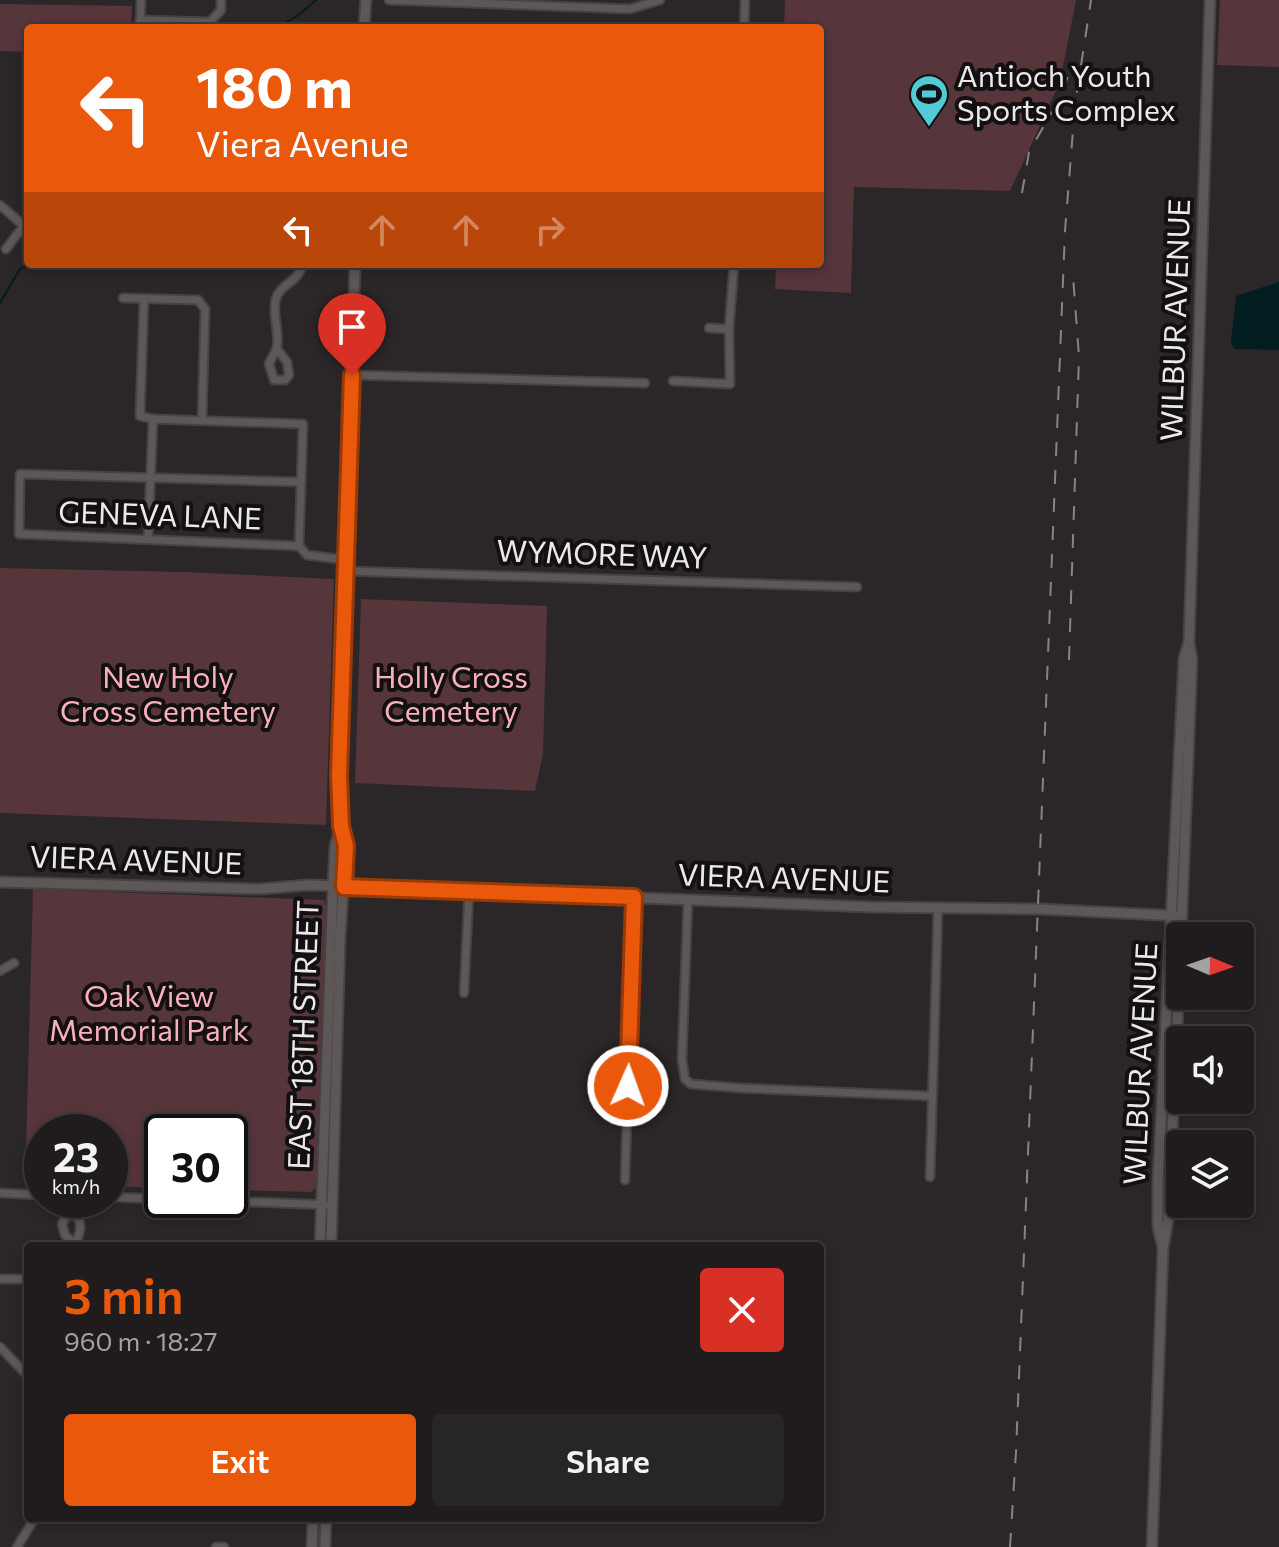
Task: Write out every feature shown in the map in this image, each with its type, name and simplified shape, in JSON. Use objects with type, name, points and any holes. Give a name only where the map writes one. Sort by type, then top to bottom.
[{"type":"main road","points":[[364,24],[366,0]]},
{"type":"main road","name":"WILBUR AVENUE","points":[[1172,1026],[1192,659],[1189,642],[1210,0]]},
{"type":"main road","name":"EAST 18TH STREET","points":[[321,1242],[326,1204],[338,886],[346,846],[341,826],[339,775],[355,268]]},
{"type":"main road","name":"VIERA AVENUE","points":[[0,882],[259,889],[338,886],[1177,916]]},
{"type":"main road","name":"WILBUR AVENUE","points":[[1177,916],[1178,922]]},
{"type":"main road","name":"WILBUR AVENUE","points":[[1152,1547],[1163,1248],[1158,1227],[1158,1182],[1167,1114]]},
{"type":"main road","name":"EAST 18TH STREET","points":[[326,1204],[331,1242]]},
{"type":"main road","points":[[312,1547],[313,1522]]},
{"type":"main road","points":[[325,1547],[326,1522]]},
{"type":"street","points":[[141,0],[140,24],[210,22],[221,10],[221,0]]},
{"type":"street","points":[[389,0],[579,4],[630,9],[660,0]]},
{"type":"street","points":[[744,24],[745,0]]},
{"type":"street","points":[[0,205],[24,222]]},
{"type":"street","points":[[6,249],[24,226]]},
{"type":"street","points":[[277,349],[276,304],[279,293],[295,280],[302,268]]},
{"type":"street","points":[[673,381],[730,384],[729,329],[734,268]]},
{"type":"street","points":[[123,298],[198,300],[205,309],[202,420]]},
{"type":"street","points":[[144,299],[140,416],[303,424],[299,546]]},
{"type":"street","points":[[709,328],[729,329]]},
{"type":"street","points":[[352,375],[645,383]]},
{"type":"street","points":[[148,539],[153,419]]},
{"type":"street","name":"GENEVA LANE","points":[[151,477],[20,474],[19,534],[299,546],[307,555],[347,560]]},
{"type":"street","points":[[151,477],[301,482]]},
{"type":"street","name":"WYMORE WAY","points":[[346,571],[857,587]]},
{"type":"street","points":[[464,993],[469,891]]},
{"type":"street","points":[[625,1180],[634,897]]},
{"type":"street","points":[[688,899],[682,1060],[685,1079],[699,1086],[931,1096]]},
{"type":"street","points":[[930,1177],[938,909]]},
{"type":"street","points":[[0,971],[14,963]]},
{"type":"street","points":[[0,1193],[24,1194]]},
{"type":"street","points":[[248,1202],[326,1204]]},
{"type":"street","points":[[0,1279],[24,1279]]},
{"type":"street","points":[[0,1347],[24,1372]]},
{"type":"street","points":[[19,1546],[33,1522]]},
{"type":"street","points":[[216,1547],[224,1547]]},
{"type":"green space","name":"Antioch Youth Sports Complex","points":[[785,0],[1076,0],[1060,82],[1010,191],[854,187],[851,293],[775,289],[776,268],[824,268],[824,24],[784,24]]},
{"type":"green space","points":[[1220,0],[1279,0],[1279,67],[1217,65]]},
{"type":"green space","points":[[0,4],[132,6],[131,24],[24,24],[24,52],[0,51]]},
{"type":"green space","name":"New Holy Cross Cemetery","points":[[0,568],[334,579],[326,825],[0,813]]},
{"type":"green space","name":"Holly Cross Cemetery","points":[[361,599],[547,606],[543,754],[535,791],[355,783]]},
{"type":"green space","name":"Oak View Memorial Park","points":[[33,889],[324,900],[316,1187],[312,1192],[248,1190],[248,1114],[144,1114],[144,1187],[128,1187],[128,1114],[27,1114]]},
{"type":"water","points":[[1279,282],[1279,350],[1235,349],[1231,343],[1236,296]]},
{"type":"waterway","points":[[284,24],[316,0]]},
{"type":"waterway","points":[[0,303],[20,269],[24,267]]},
{"type":"railway","points":[[1010,1547],[1065,231],[1075,105],[1091,0]]},
{"type":"railway","points":[[1022,193],[1029,152],[1056,105],[1072,67]]},
{"type":"railway","points":[[1069,660],[1079,357],[1073,276]]},
{"type":"place","name":"Antioch Youth Sports Complex","points":[[929,128]]},
{"type":"route","points":[[352,375],[339,775],[341,826],[346,846],[344,887],[634,897],[628,1086]]}]
